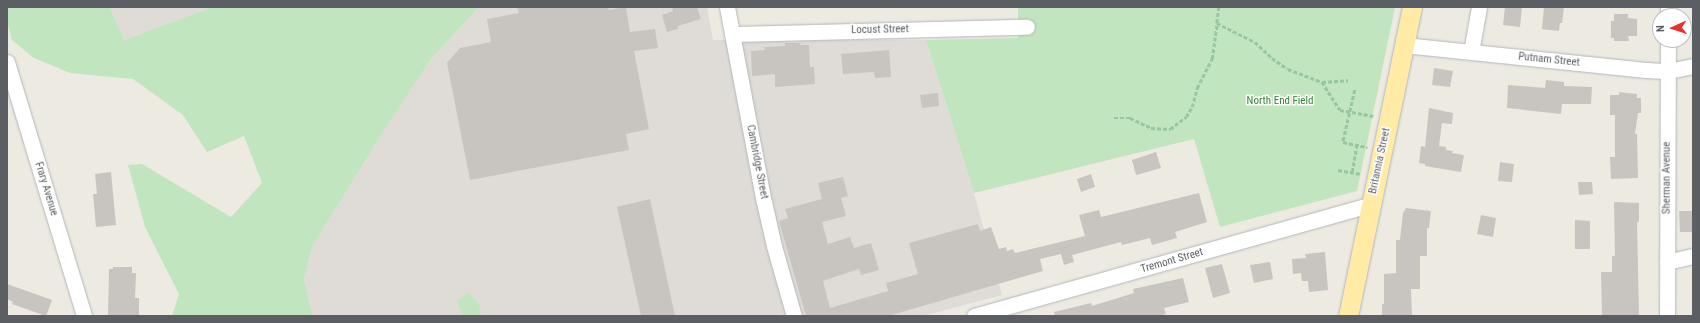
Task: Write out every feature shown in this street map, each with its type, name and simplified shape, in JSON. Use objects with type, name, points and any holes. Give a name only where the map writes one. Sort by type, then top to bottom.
[{"type":"main road","name":"Britannia Street","points":[[1348,316],[1412,7]]},
{"type":"street","name":"Cambridge Street","points":[[727,7],[767,217],[794,316]]},
{"type":"street","points":[[1471,52],[1479,7]]},
{"type":"street","name":"Locust Street","points":[[732,34],[1027,27]]},
{"type":"street","name":"Putnam Street","points":[[1404,45],[1668,71],[1693,66]]},
{"type":"street","name":"Sherman Avenue","points":[[1667,316],[1668,48]]},
{"type":"street","name":"Frary Avenue","points":[[7,62],[84,316]]},
{"type":"street","name":"Tremont Street","points":[[974,316],[1370,205]]},
{"type":"street","points":[[1667,262],[1693,256]]},
{"type":"path","points":[[1114,118],[1130,118],[1151,128],[1170,129],[1186,117],[1192,107],[1197,88],[1212,59],[1219,7]]},
{"type":"path","points":[[1217,23],[1255,42],[1272,58],[1288,68],[1322,82],[1348,80]]},
{"type":"path","points":[[1322,82],[1340,110],[1376,116]]},
{"type":"path","points":[[1355,90],[1343,142],[1368,147]]},
{"type":"path","points":[[1352,172],[1357,145]]},
{"type":"path","points":[[1338,170],[1364,174]]},
{"type":"shaded area","points":[[110,7],[212,7],[124,40]]},
{"type":"shaded area","points":[[479,7],[707,7],[713,40],[926,40],[974,193],[1002,295],[923,316],[315,316],[312,314],[304,279],[312,247],[381,135],[431,59]]},
{"type":"green space","points":[[7,7],[110,7],[124,40],[212,7],[479,7],[431,59],[381,135],[312,247],[304,279],[312,314],[315,316],[172,316],[179,294],[145,227],[128,165],[142,164],[231,217],[262,183],[244,136],[207,152],[183,115],[133,79],[70,73],[34,58],[12,40],[7,22]]},
{"type":"green space","name":"North End Field","points":[[1018,7],[1395,7],[1357,191],[1220,227],[1194,139],[974,193],[926,40],[1018,38]]},
{"type":"green space","points":[[468,292],[479,304],[481,316],[462,316],[457,301]]},
{"type":"building","points":[[517,7],[608,7],[609,10],[626,7],[630,32],[655,29],[658,48],[634,51],[649,129],[626,134],[629,150],[470,180],[447,63],[460,48],[491,42],[487,19],[519,13]]},
{"type":"building","points":[[672,7],[697,7],[701,19],[678,26],[678,29],[667,32],[662,15],[673,11]]},
{"type":"building","points":[[1505,7],[1522,7],[1520,27],[1503,25]]},
{"type":"building","points":[[1544,7],[1564,7],[1562,23],[1560,23],[1559,31],[1542,29]]},
{"type":"building","points":[[1614,14],[1628,14],[1628,18],[1637,19],[1637,36],[1628,36],[1629,41],[1614,41],[1614,38],[1611,38],[1611,21],[1614,21]]},
{"type":"building","points":[[785,43],[800,43],[800,45],[809,45],[810,67],[814,67],[815,84],[775,87],[775,74],[752,76],[751,51],[765,50],[764,47],[785,46]]},
{"type":"building","points":[[889,50],[891,77],[875,78],[874,72],[843,74],[841,54]]},
{"type":"building","points":[[1434,68],[1453,71],[1450,87],[1432,85]]},
{"type":"building","points":[[1546,80],[1564,82],[1564,86],[1592,87],[1591,104],[1562,104],[1561,114],[1507,108],[1508,85],[1545,88]]},
{"type":"building","points":[[1619,92],[1637,94],[1637,98],[1641,98],[1641,113],[1638,113],[1635,134],[1637,134],[1638,178],[1611,179],[1610,157],[1615,157],[1615,115],[1610,115],[1610,95],[1619,95]]},
{"type":"building","points":[[938,93],[939,106],[922,108],[920,95]]},
{"type":"building","points":[[1429,108],[1453,113],[1452,124],[1442,123],[1439,146],[1446,147],[1446,150],[1453,151],[1452,153],[1464,155],[1461,172],[1425,166],[1425,164],[1419,163],[1421,146],[1425,147]]},
{"type":"building","points":[[1156,152],[1161,168],[1136,175],[1132,160]]},
{"type":"building","points":[[1500,162],[1514,164],[1512,182],[1498,181]]},
{"type":"building","points":[[111,172],[116,225],[96,227],[93,194],[97,194],[95,174]]},
{"type":"building","points":[[1091,174],[1095,187],[1081,192],[1077,179]]},
{"type":"building","points":[[843,177],[848,196],[841,198],[846,216],[822,222],[828,244],[850,237],[854,248],[871,243],[879,270],[861,275],[859,269],[823,281],[830,308],[888,291],[886,283],[918,274],[909,243],[978,224],[980,231],[991,227],[999,249],[1006,247],[1007,251],[1013,249],[1015,253],[1085,236],[1079,215],[1099,210],[1101,217],[1199,193],[1207,222],[1175,232],[1177,238],[1152,245],[1150,238],[1122,245],[1121,242],[1072,255],[1074,262],[1064,265],[1061,254],[1040,259],[1043,271],[888,316],[806,316],[779,221],[788,218],[785,209],[822,199],[818,183]]},
{"type":"building","points":[[1578,182],[1592,182],[1593,194],[1579,195]]},
{"type":"building","points":[[650,199],[675,316],[641,316],[617,207]]},
{"type":"building","points":[[1614,202],[1639,203],[1639,222],[1637,222],[1639,316],[1602,316],[1601,272],[1612,272],[1612,256],[1615,256]]},
{"type":"building","points":[[1406,208],[1431,211],[1429,228],[1427,228],[1427,256],[1420,256],[1420,289],[1411,289],[1412,316],[1382,316],[1382,304],[1384,304],[1384,274],[1396,273],[1396,240],[1400,240],[1403,213]]},
{"type":"building","points":[[1679,211],[1693,211],[1693,232],[1680,232]]},
{"type":"building","points":[[1481,215],[1496,218],[1493,237],[1477,234]]},
{"type":"building","points":[[1575,220],[1590,221],[1590,249],[1575,249]]},
{"type":"building","points":[[1325,252],[1328,290],[1309,292],[1308,281],[1302,281],[1301,273],[1293,274],[1292,259],[1306,258],[1305,254]]},
{"type":"building","points":[[1270,262],[1273,279],[1254,283],[1250,265]]},
{"type":"building","points":[[1222,264],[1230,293],[1213,298],[1205,268]]},
{"type":"building","points":[[113,267],[132,267],[132,273],[136,273],[135,298],[139,298],[139,316],[108,316],[109,269],[113,269]]},
{"type":"building","points":[[1183,278],[1189,302],[1164,308],[1166,314],[1157,316],[1055,316],[1054,312],[1091,303],[1092,306],[1134,293],[1133,289]]},
{"type":"building","points":[[7,284],[52,300],[46,316],[12,304],[13,302],[7,299]]}]
